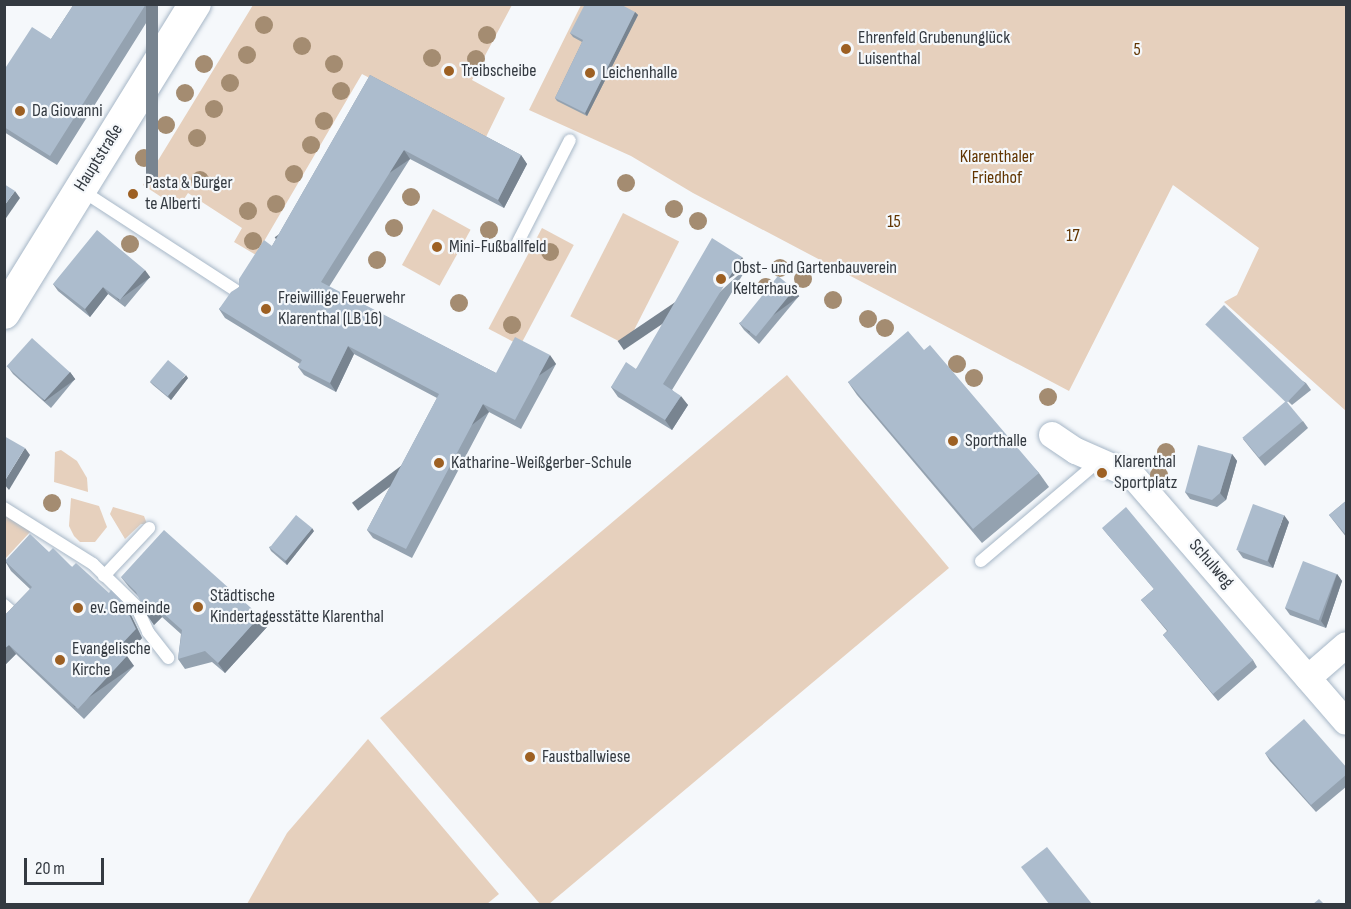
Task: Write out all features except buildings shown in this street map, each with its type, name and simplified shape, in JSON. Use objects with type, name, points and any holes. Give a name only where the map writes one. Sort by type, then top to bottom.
[{"type":"street","name":"Hauptstraße","points":[[6,308],[195,4]]},
{"type":"street","name":"Schulweg","points":[[1052,435],[1139,482],[1347,722]]},
{"type":"street","points":[[1308,678],[1347,645]]},
{"type":"lane","points":[[518,242],[570,140]]},
{"type":"lane","points":[[80,190],[238,292]]},
{"type":"lane","points":[[981,561],[1099,461]]},
{"type":"lane","points":[[4,508],[72,548],[104,576],[136,606],[148,632],[168,658]]},
{"type":"lane","points":[[104,576],[149,528]]},
{"type":"green space","points":[[253,5],[512,5],[472,80],[505,98],[485,139],[362,74],[256,255],[234,242],[242,228],[188,193],[178,208],[143,185]]},
{"type":"green space","name":"Klarenthaler Friedhof","points":[[581,5],[1346,5],[1346,411],[1224,302],[1237,295],[1259,248],[1173,185],[1069,391],[693,193],[631,156],[529,110]]},
{"type":"green space","name":"Mini-Fußballfeld","points":[[433,209],[471,230],[440,286],[402,265]]},
{"type":"green space","points":[[623,213],[679,242],[626,345],[570,316]]},
{"type":"green space","points":[[542,228],[574,245],[520,346],[488,329]]},
{"type":"green space","points":[[787,375],[949,568],[549,904],[540,904],[380,718]]},
{"type":"green space","points":[[61,450],[77,461],[87,478],[88,492],[54,482],[55,452]]},
{"type":"green space","points":[[71,498],[99,506],[107,527],[95,542],[80,542],[74,536],[69,526]]},
{"type":"green space","points":[[113,507],[144,516],[147,524],[141,524],[125,539],[110,514]]},
{"type":"green space","points":[[5,515],[31,531],[5,559]]},
{"type":"green space","points":[[368,739],[499,894],[487,904],[247,904],[287,833]]},
{"type":"place","name":"Ehrenfeld Grubenunglück Luisenthal","points":[[846,49]]},
{"type":"place","name":"Treibscheibe","points":[[449,71]]},
{"type":"place","name":"Leichenhalle","points":[[590,73]]},
{"type":"place","name":"Da Giovanni","points":[[20,111]]},
{"type":"place","name":"Pasta & Burger te Alberti","points":[[133,194]]},
{"type":"place","name":"Mini-Fußballfeld","points":[[437,247]]},
{"type":"place","name":"Obst- und Gartenbauverein Kelterhaus","points":[[721,279]]},
{"type":"place","name":"Freiwillige Feuerwehr Klarenthal (LB 16)","points":[[266,309]]},
{"type":"place","name":"Sporthalle","points":[[953,441]]},
{"type":"place","name":"Katharine-Weißgerber-Schule","points":[[439,463]]},
{"type":"place","name":"Klarenthal Sportplatz","points":[[1102,473]]},
{"type":"place","name":"Städtische Kindertagesstätte Klarenthal","points":[[198,607]]},
{"type":"place","name":"ev. Gemeinde","points":[[78,608]]},
{"type":"place","name":"Evangelische Kirche","points":[[60,660]]},
{"type":"place","name":"Faustballwiese","points":[[530,757]]},
{"type":"park label","name":"5","points":[[1137,50]]},
{"type":"park label","name":"15","points":[[894,222]]},
{"type":"park label","name":"17","points":[[1073,236]]}]
